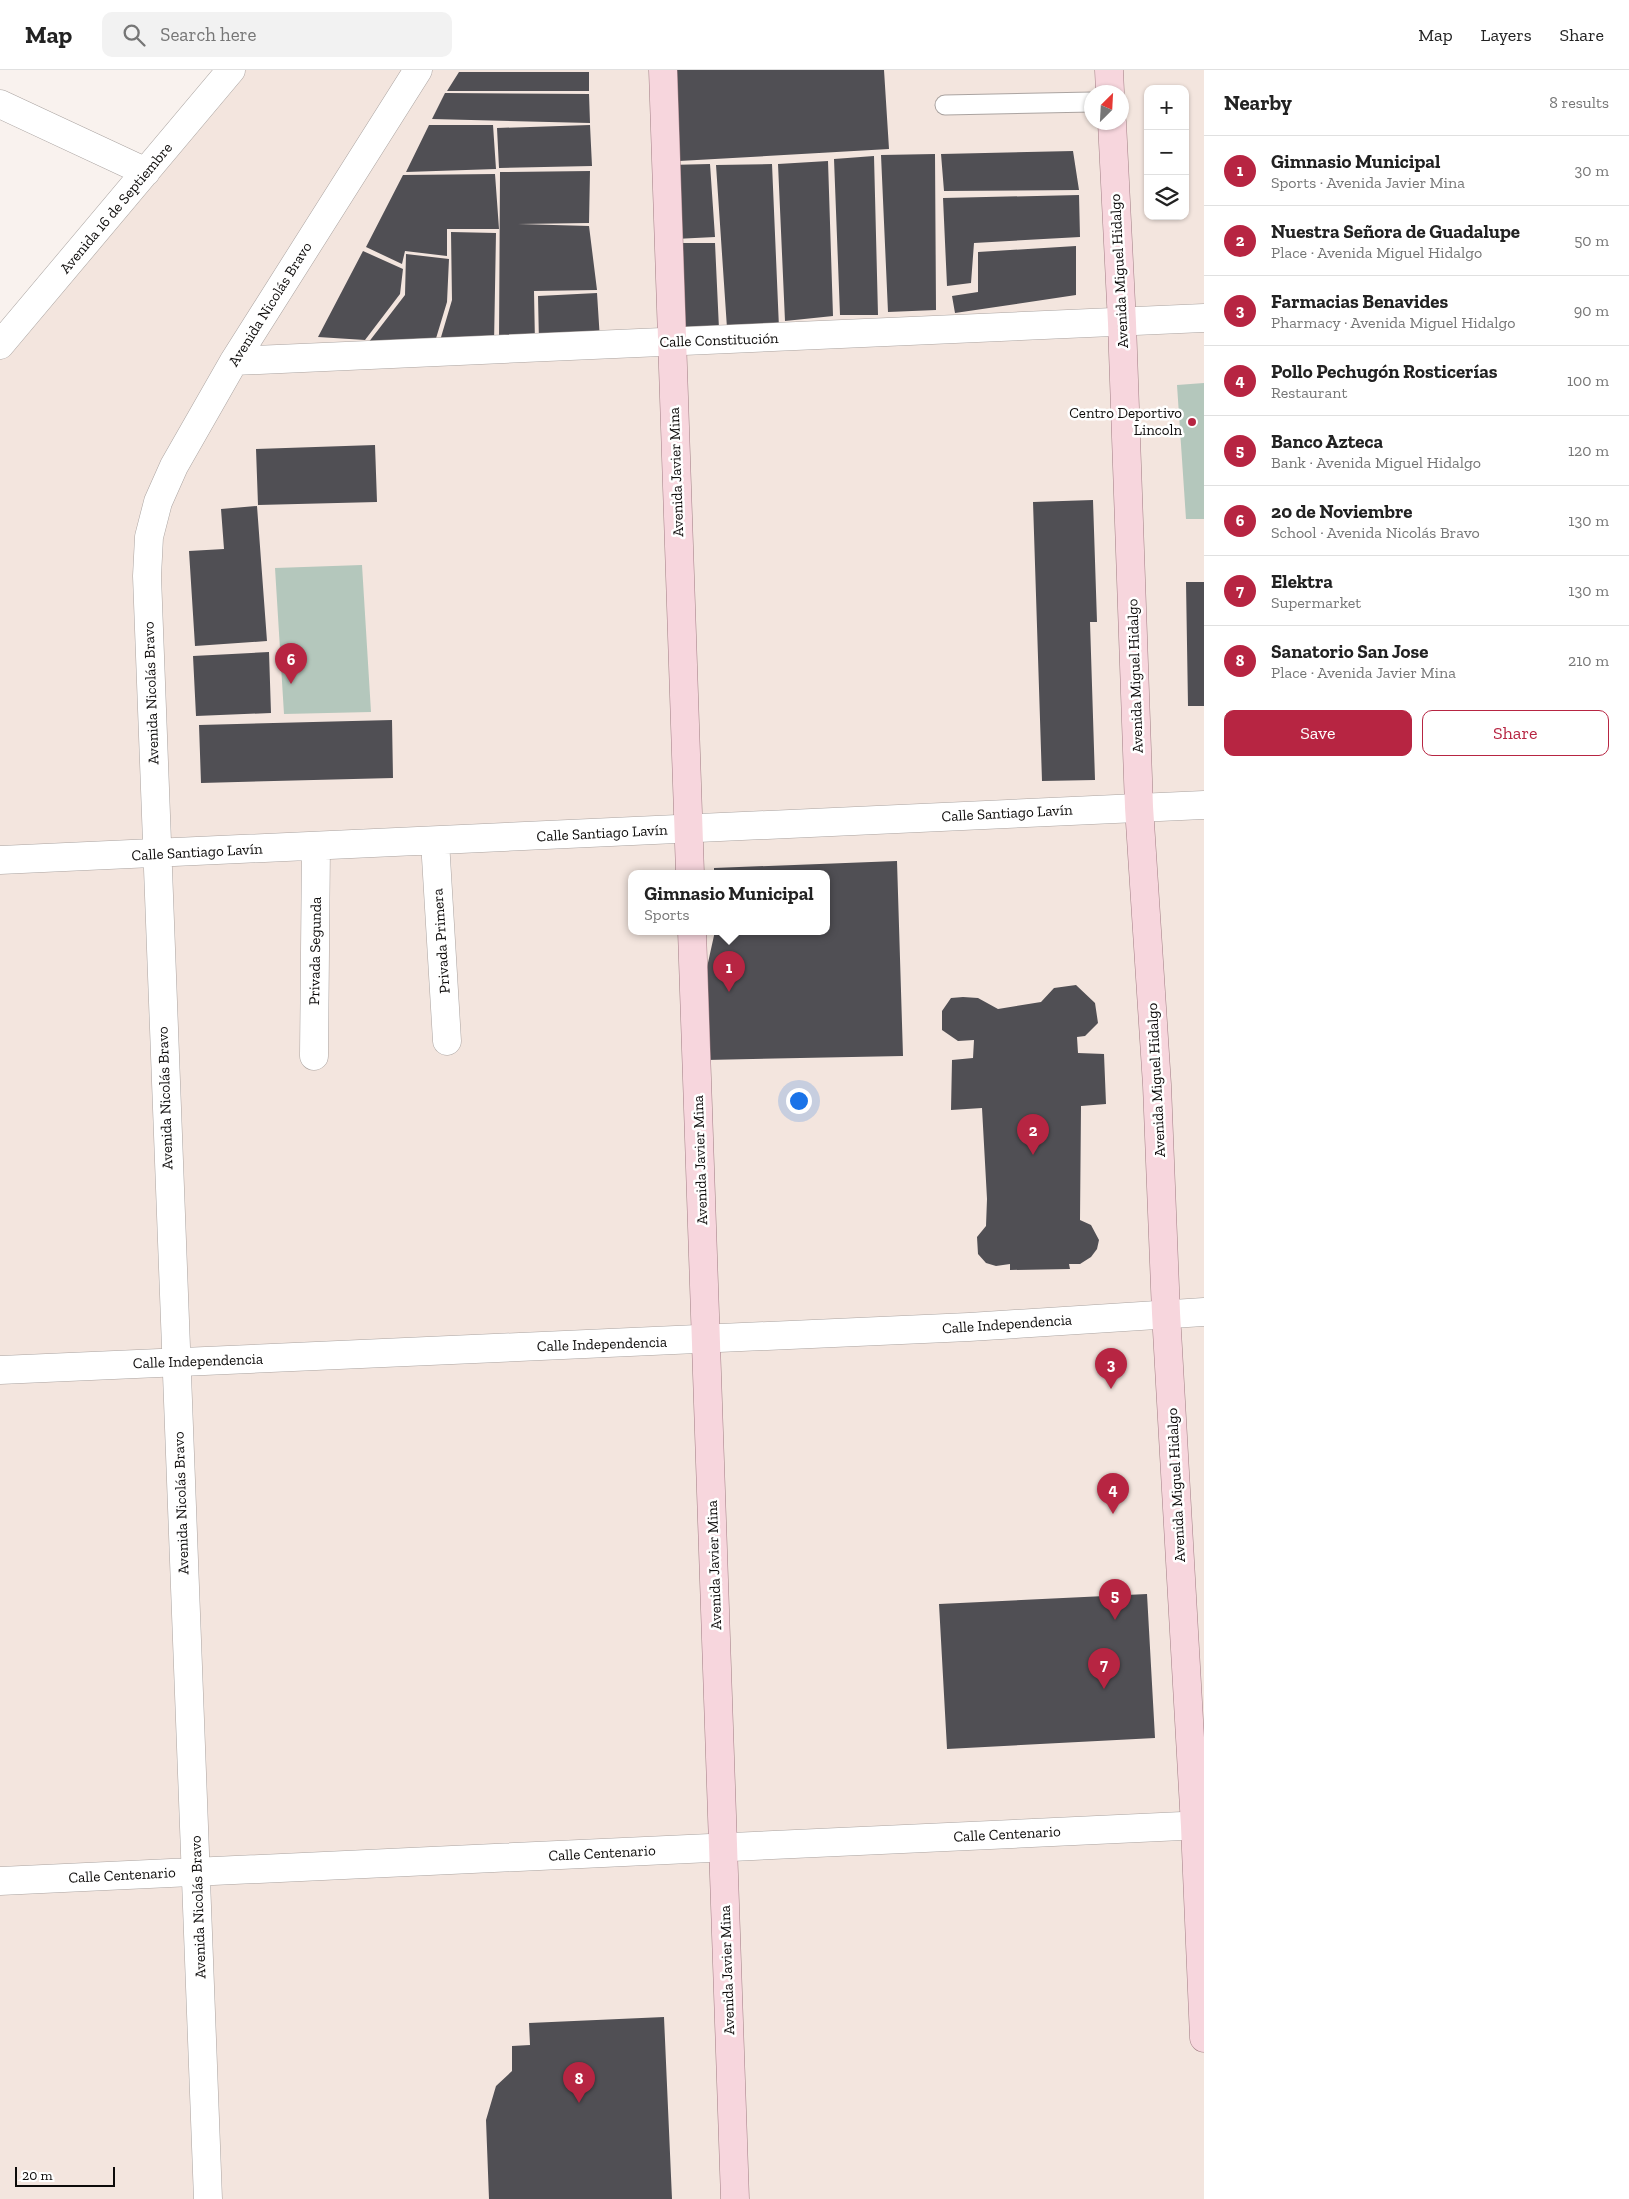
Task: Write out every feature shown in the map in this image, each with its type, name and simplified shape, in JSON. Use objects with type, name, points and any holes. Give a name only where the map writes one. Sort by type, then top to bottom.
[{"type":"main road","name":"Avenida Javier Mina","points":[[663,70],[690,870]]},
{"type":"main road","points":[[1109,70],[1110,85]]},
{"type":"main road","name":"Avenida Miguel Hidalgo","points":[[1112,130],[1122,323],[1140,806],[1157,1085],[1166,1313],[1200,1826],[1204,2038]]},
{"type":"main road","name":"Avenida Javier Mina","points":[[692,935],[735,2199]]},
{"type":"street","name":"Avenida 16 de Septiembre","points":[[0,345],[231,70]]},
{"type":"street","name":"Avenida Nicolás Bravo","points":[[208,2199],[156,854],[147,576],[149,538],[158,502],[174,466],[234,361],[418,70]]},
{"type":"street","points":[[1109,70],[1115,70]]},
{"type":"street","points":[[0,104],[146,172]]},
{"type":"street","name":"Calle Constitución","points":[[234,361],[1204,318]]},
{"type":"street","name":"Calle Santiago Lavín","points":[[0,860],[688,830],[1140,806],[1204,805]]},
{"type":"street","name":"Privada Primera","points":[[435,841],[448,1041]]},
{"type":"street","name":"Privada Segunda","points":[[314,1056],[316,846]]},
{"type":"street","name":"Calle Independencia","points":[[0,1370],[969,1327],[1204,1312]]},
{"type":"street","name":"Calle Centenario","points":[[0,1881],[1200,1826]]},
{"type":"lane","points":[[945,105],[1084,102]]},
{"type":"shaded area","points":[[244,70],[1204,70],[1204,2199],[0,2199],[0,360]]},
{"type":"green space","name":"Centro Deportivo Lincoln","points":[[1204,383],[1204,519],[1186,519],[1177,385]]},
{"type":"green space","points":[[362,565],[371,712],[284,714],[275,568]]},
{"type":"building","points":[[673,70],[884,70],[889,149],[679,161]]},
{"type":"building","points":[[459,72],[589,72],[589,91],[447,91]]},
{"type":"building","points":[[445,93],[589,94],[590,123],[432,119]]},
{"type":"building","points":[[429,125],[493,125],[496,169],[406,172]]},
{"type":"building","points":[[590,125],[592,166],[499,168],[497,128]]},
{"type":"building","points":[[1073,151],[1079,190],[944,191],[941,154]]},
{"type":"building","points":[[935,154],[936,310],[888,312],[881,155]]},
{"type":"building","points":[[874,156],[878,315],[840,315],[834,159]]},
{"type":"building","points":[[828,161],[833,316],[785,321],[778,164]]},
{"type":"building","points":[[710,164],[715,237],[675,239],[669,165]]},
{"type":"building","points":[[772,164],[779,328],[727,328],[716,165]]},
{"type":"building","points":[[590,171],[589,223],[518,224],[589,226],[597,290],[534,291],[535,344],[499,343],[500,172]]},
{"type":"building","points":[[495,174],[499,229],[447,229],[447,256],[405,251],[402,264],[366,247],[403,175]]},
{"type":"building","points":[[1079,195],[1080,237],[974,243],[971,283],[947,286],[943,198]]},
{"type":"building","points":[[451,232],[496,233],[494,344],[439,344],[452,300]]},
{"type":"building","points":[[676,243],[715,243],[719,329],[678,332]]},
{"type":"building","points":[[1076,246],[1076,295],[955,313],[952,296],[978,292],[978,252]]},
{"type":"building","points":[[363,251],[403,269],[400,294],[365,340],[318,337]]},
{"type":"building","points":[[406,254],[449,259],[447,302],[434,345],[368,343],[405,295]]},
{"type":"building","points":[[597,293],[600,340],[539,343],[538,296]]},
{"type":"building","points":[[375,445],[377,502],[258,505],[256,449]]},
{"type":"building","points":[[1093,500],[1097,622],[1090,622],[1095,780],[1042,781],[1033,502]]},
{"type":"building","points":[[257,506],[267,641],[195,646],[189,551],[224,549],[221,509]]},
{"type":"building","points":[[1186,582],[1204,582],[1204,706],[1188,706]]},
{"type":"building","points":[[269,652],[271,713],[196,716],[193,656]]},
{"type":"building","points":[[392,720],[393,778],[201,783],[199,725]]},
{"type":"building","points":[[897,861],[903,1056],[706,1060],[700,999],[714,935],[830,935],[830,870],[714,870],[714,868]]},
{"type":"building","points":[[1076,985],[1095,1003],[1098,1023],[1085,1036],[1077,1037],[1078,1053],[1104,1054],[1106,1104],[1081,1106],[1080,1220],[1091,1225],[1099,1240],[1097,1249],[1091,1257],[1080,1264],[1069,1264],[1070,1269],[1010,1270],[1010,1264],[996,1266],[986,1263],[978,1254],[977,1237],[986,1226],[987,1199],[982,1108],[951,1110],[952,1060],[973,1058],[974,1040],[958,1041],[942,1030],[942,1011],[951,998],[978,998],[998,1009],[1041,1002],[1054,988]]},
{"type":"building","points":[[1147,1594],[1155,1738],[947,1749],[939,1604]]},
{"type":"building","points":[[664,2017],[672,2199],[489,2199],[486,2120],[496,2086],[512,2071],[512,2046],[530,2045],[529,2023]]},
{"type":"place","name":"Centro Deportivo Lincoln","points":[[1192,422]]},
{"type":"place","name":"20 de Noviembre","points":[[291,684]]},
{"type":"place","name":"Gimnasio Municipal","points":[[729,992]]},
{"type":"place","name":"Nuestra Señora de Guadalupe","points":[[1033,1155]]},
{"type":"place","name":"Farmacias Benavides","points":[[1111,1389]]},
{"type":"place","name":"Pollo Pechugón Rosticerías","points":[[1113,1514]]},
{"type":"place","name":"Banco Azteca","points":[[1115,1620]]},
{"type":"place","name":"Elektra","points":[[1104,1689]]},
{"type":"place","name":"Sanatorio San Jose","points":[[579,2103]]}]
